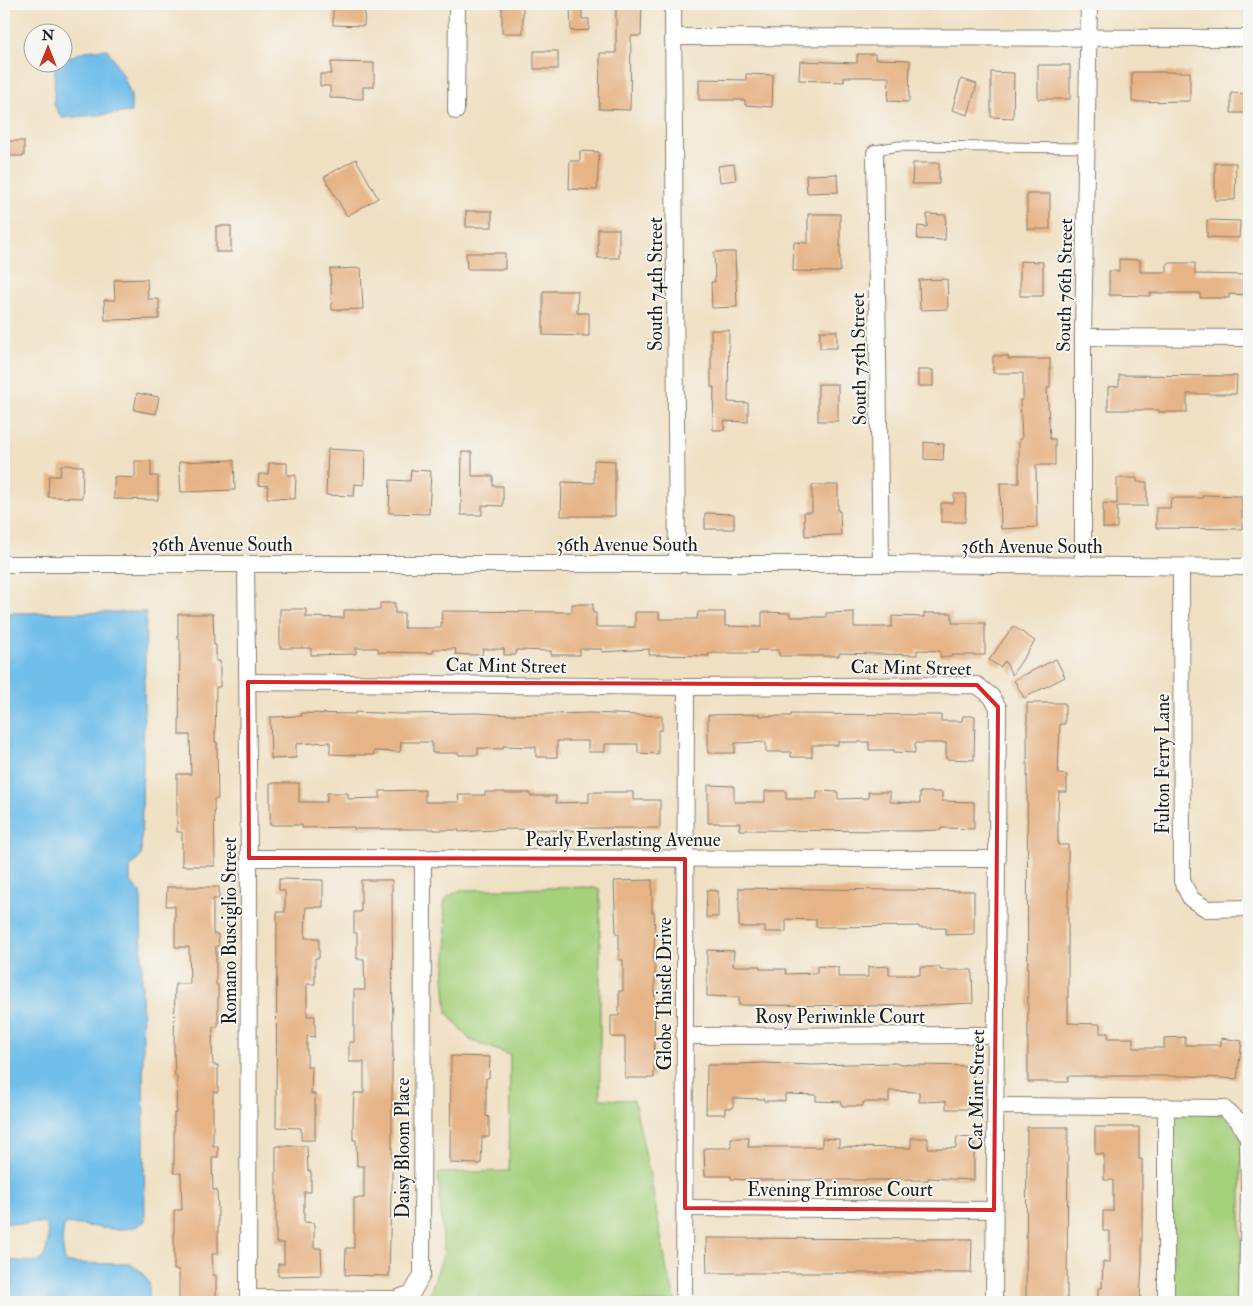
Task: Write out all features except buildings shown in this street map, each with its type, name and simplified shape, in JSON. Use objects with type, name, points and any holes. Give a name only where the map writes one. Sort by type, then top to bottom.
[{"type":"street","points":[[456,111],[457,4]]},
{"type":"street","name":"South 74th Street","points":[[672,4],[677,564]]},
{"type":"street","name":"South 76th Street","points":[[1083,566],[1083,337],[1089,4]]},
{"type":"street","points":[[673,37],[1088,36],[1249,38]]},
{"type":"street","name":"South 75th Street","points":[[875,153],[881,564]]},
{"type":"street","points":[[1083,337],[1249,338]]},
{"type":"street","name":"36th Avenue South","points":[[4,564],[881,564],[1249,567]]},
{"type":"street","name":"Romano Busciglio Street","points":[[246,564],[249,858],[248,1300],[272,1300]]},
{"type":"street","name":"Fulton Ferry Lane","points":[[1182,566],[1182,881],[1191,899],[1207,908],[1249,908]]},
{"type":"street","name":"Cat Mint Street","points":[[248,682],[686,687],[977,685],[991,696],[998,707],[994,1302]]},
{"type":"street","name":"Globe Thistle Drive","points":[[684,1302],[686,687]]},
{"type":"street","name":"Pearly Everlasting Avenue","points":[[249,858],[998,859]]},
{"type":"street","name":"Daisy Bloom Place","points":[[272,1300],[396,1299],[412,1293],[422,1275],[423,858]]},
{"type":"street","name":"Rosy Periwinkle Court","points":[[684,1036],[996,1035]]},
{"type":"street","points":[[996,1106],[1223,1108],[1238,1120],[1248,1138],[1248,1302]]},
{"type":"street","points":[[1166,1106],[1166,1302]]},
{"type":"street","name":"Evening Primrose Court","points":[[685,1208],[994,1210]]},
{"type":"lane","points":[[875,153],[881,149],[898,146],[1086,148]]},
{"type":"highlighted area","points":[[248,682],[977,685],[998,707],[994,1210],[685,1208],[685,859],[249,858]]},
{"type":"green space","points":[[587,887],[600,889],[600,1099],[634,1100],[667,1271],[676,1302],[427,1302],[444,1253],[438,1173],[509,1171],[510,1055],[470,1040],[447,1013],[444,976],[447,946],[444,905],[447,897],[460,890]]},
{"type":"green space","points":[[1183,1113],[1218,1114],[1230,1121],[1241,1139],[1241,1302],[1173,1302],[1172,1126],[1176,1118]]},
{"type":"water","points":[[107,49],[123,75],[131,95],[131,112],[62,118],[54,105],[55,72],[72,72],[72,56],[85,51]]},
{"type":"water","points":[[146,612],[141,856],[130,868],[130,881],[141,892],[145,1221],[137,1226],[117,1229],[65,1224],[62,1238],[65,1261],[68,1263],[130,1264],[142,1272],[149,1283],[149,1302],[4,1302],[4,1260],[34,1262],[42,1260],[48,1238],[46,1225],[42,1223],[20,1224],[4,1222],[4,613]]}]
